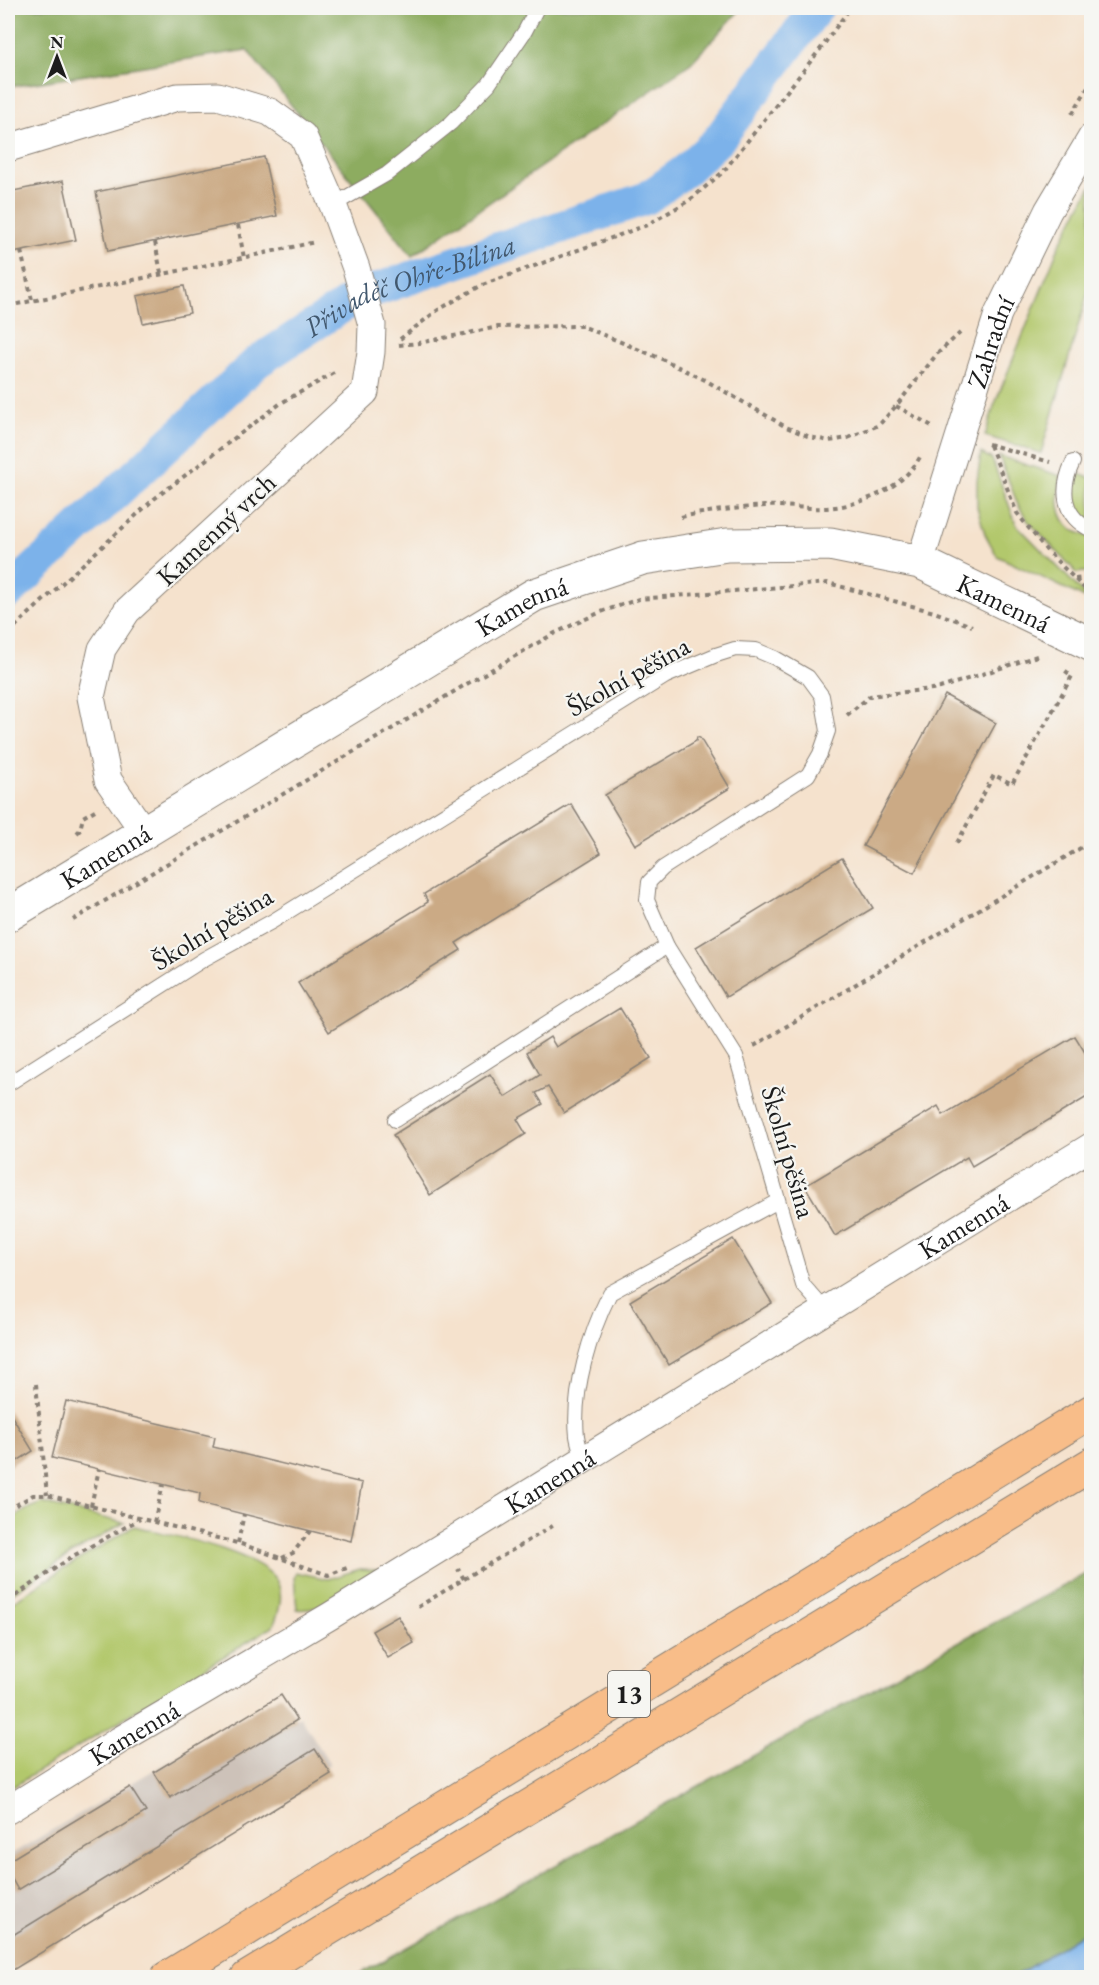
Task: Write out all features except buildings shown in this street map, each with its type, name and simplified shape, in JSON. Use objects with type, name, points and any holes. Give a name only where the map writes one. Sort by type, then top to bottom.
[{"type":"highway","name":"13","points":[[167,1977],[1092,1411]]},
{"type":"highway","name":"13","points":[[247,1977],[1092,1464]]},
{"type":"street","name":"Kamenný vrch","points":[[8,148],[177,97],[218,96],[270,112],[303,136],[345,235],[372,325],[382,349],[364,392],[127,611],[102,649],[91,697],[108,780],[144,832]]},
{"type":"street","name":"Zahradní","points":[[920,562],[998,314],[1048,211],[1092,137]]},
{"type":"street","name":"Kamenná","points":[[8,915],[534,595],[643,558],[728,545],[830,544],[920,562],[1092,645]]},
{"type":"street","name":"Kamenná","points":[[8,1810],[120,1740],[330,1616],[1092,1146]]},
{"type":"lane","points":[[333,205],[387,174],[450,123],[489,84],[525,31],[537,8]]},
{"type":"lane","points":[[1072,465],[1065,496],[1071,517],[1080,525],[1092,530]]},
{"type":"lane","name":"Školní pěšina","points":[[8,1084],[204,959],[273,921],[666,676],[735,649],[756,650],[808,676],[822,696],[828,731],[820,754],[808,775],[663,868],[649,882],[647,900],[667,946],[736,1056],[803,1285],[826,1311]]},
{"type":"lane","points":[[394,1120],[638,962],[667,946]]},
{"type":"lane","points":[[584,1458],[578,1437],[577,1395],[597,1320],[610,1293],[778,1201]]},
{"type":"path","points":[[8,633],[154,499],[280,403],[382,349],[438,310],[482,285],[647,225],[690,200],[723,172],[850,8]]},
{"type":"path","points":[[1071,116],[1092,81]]},
{"type":"path","points":[[238,225],[244,258]]},
{"type":"path","points":[[8,306],[345,235]]},
{"type":"path","points":[[155,242],[161,273]]},
{"type":"path","points":[[21,251],[32,300]]},
{"type":"path","points":[[382,349],[498,327],[582,326],[664,360],[705,380],[786,427],[810,437],[830,441],[848,438],[879,425],[937,354],[963,329]]},
{"type":"path","points":[[896,406],[933,427]]},
{"type":"path","points":[[930,436],[937,417]]},
{"type":"path","points":[[960,434],[990,445],[1072,465]]},
{"type":"path","points":[[990,445],[1017,513],[1047,551],[1092,596]]},
{"type":"path","points":[[676,518],[708,511],[766,506],[825,508],[856,504],[887,489],[912,471],[922,454]]},
{"type":"path","points":[[1075,579],[1092,577]]},
{"type":"path","points":[[73,921],[536,644],[602,612],[639,599],[828,583],[934,612],[974,626]]},
{"type":"path","points":[[828,731],[870,696],[940,687],[1043,654],[1034,649]]},
{"type":"path","points":[[957,843],[994,775],[1012,784],[1018,774],[1072,676],[1058,665]]},
{"type":"path","points":[[73,839],[80,830],[83,817],[119,796]]},
{"type":"path","points":[[736,1056],[1092,841]]},
{"type":"path","points":[[36,1384],[47,1495]]},
{"type":"path","points":[[91,1506],[99,1469]]},
{"type":"path","points":[[154,1522],[163,1485]]},
{"type":"path","points":[[8,1510],[33,1495],[47,1495],[238,1543],[327,1575],[349,1568]]},
{"type":"path","points":[[238,1543],[244,1514]]},
{"type":"path","points":[[8,1601],[73,1556],[141,1519]]},
{"type":"path","points":[[464,1579],[556,1524]]},
{"type":"path","points":[[281,1558],[293,1553],[310,1531]]},
{"type":"shaded area","points":[[281,1695],[297,1719],[300,1716],[330,1764],[326,1766],[331,1774],[8,1971],[8,1856]]},
{"type":"green space","points":[[8,8],[742,8],[691,63],[412,256],[247,50],[8,87]]},
{"type":"green space","points":[[1091,186],[1091,282],[1041,453],[985,436],[994,406],[1059,246]]},
{"type":"green space","points":[[981,453],[992,459],[1016,524],[1091,601],[997,556],[985,534],[977,507],[977,481]]},
{"type":"green space","points":[[999,456],[1061,476],[1059,506],[1061,513],[1067,525],[1073,530],[1091,538],[1091,571],[1077,573],[1028,521],[1018,505]]},
{"type":"green space","points":[[1078,474],[1091,478],[1091,520],[1081,516],[1076,505],[1075,491]]},
{"type":"green space","points":[[42,1503],[124,1523],[8,1596],[8,1522],[29,1508]]},
{"type":"green space","points":[[134,1526],[229,1551],[263,1567],[274,1577],[279,1588],[278,1614],[273,1626],[8,1790],[8,1605]]},
{"type":"green space","points":[[360,1569],[378,1570],[328,1602],[317,1607],[297,1609],[294,1577],[296,1572],[328,1579]]},
{"type":"green space","points":[[1091,1571],[1091,1928],[1014,1977],[352,1978],[980,1630]]},
{"type":"water","points":[[1091,1928],[1091,1977],[1014,1977]]},
{"type":"waterway","name":"Přivaděč Ohře-Bílina","points":[[8,593],[257,362],[360,295],[647,198],[686,170],[718,140],[817,8]]}]
